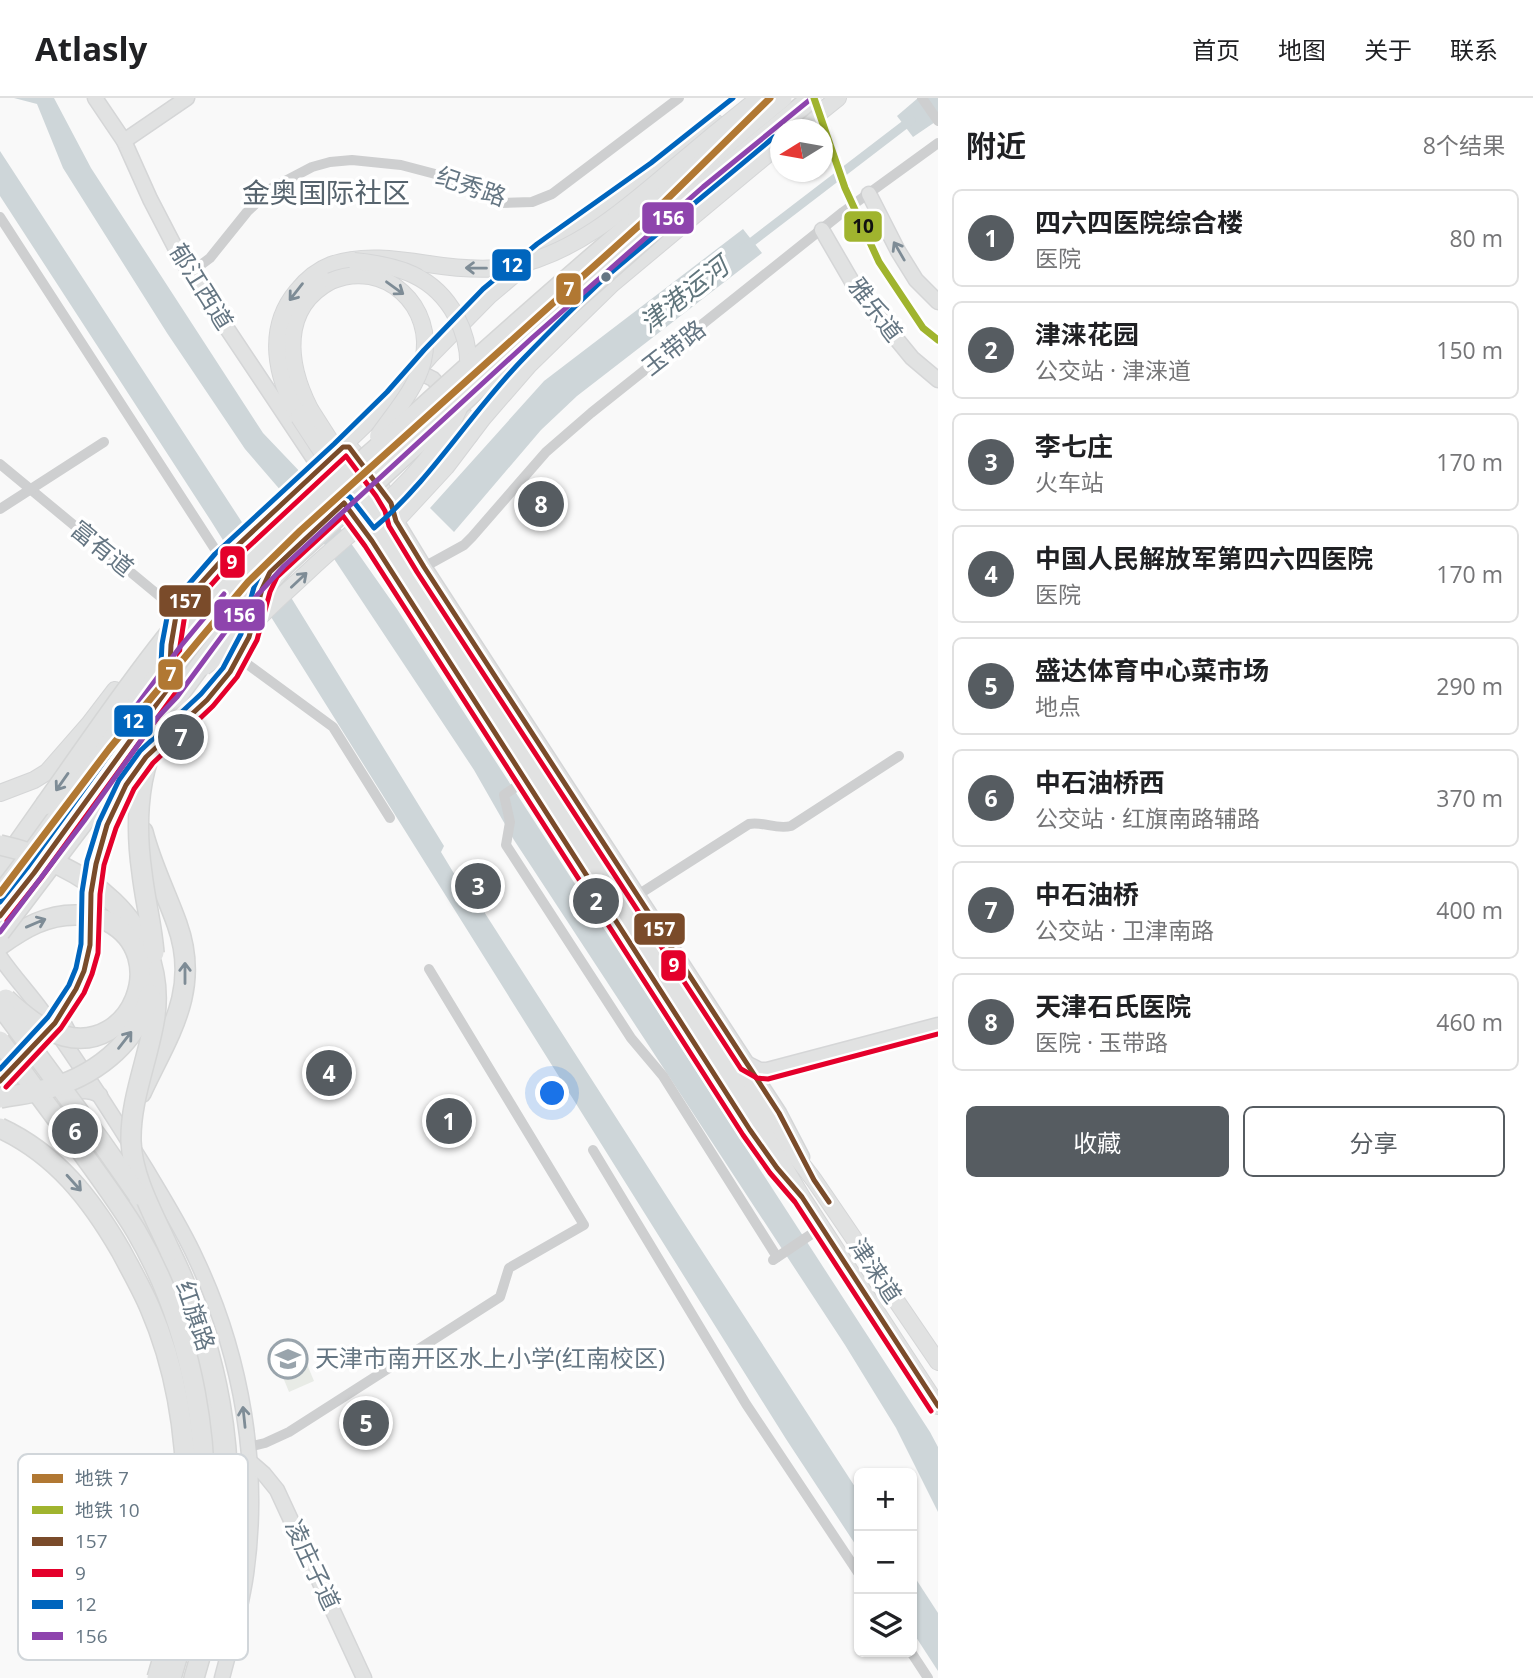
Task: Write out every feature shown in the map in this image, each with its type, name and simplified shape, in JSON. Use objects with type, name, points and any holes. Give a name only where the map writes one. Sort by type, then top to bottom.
[{"type":"highway","points":[[0,895],[180,647],[272,543],[440,381],[782,98]]},
{"type":"highway","points":[[0,932],[84,821],[173,692],[194,675],[231,624],[303,547],[532,338],[755,143],[812,98]]},
{"type":"highway","points":[[0,869],[141,673],[220,576],[250,546],[421,401],[440,381]]},
{"type":"highway","points":[[0,1098],[46,1090],[91,1070],[122,1046],[144,1011],[154,972],[154,958],[151,922],[142,874],[141,790],[145,766],[173,692]]},
{"type":"highway","points":[[136,1104],[176,1021],[186,981],[179,928],[153,865],[140,818]]},
{"type":"highway","points":[[0,845],[41,857],[85,880],[120,908],[143,940],[153,969],[156,992],[152,1034],[131,1133],[134,1163],[170,1251]]},
{"type":"highway","points":[[0,945],[32,924],[52,917],[95,917],[109,922],[128,939],[138,959],[141,979],[135,1000],[122,1020],[105,1032],[86,1037],[65,1037],[43,1028],[26,1017],[0,993]]},
{"type":"highway","name":"红旗路","points":[[0,1005],[133,1187],[170,1251],[186,1283],[210,1357],[221,1409],[226,1454]]},
{"type":"highway","name":"红旗路","points":[[0,1041],[108,1189],[135,1230],[160,1281],[180,1335],[195,1395],[201,1454]]},
{"type":"highway","points":[[0,1128],[44,1154],[78,1187],[106,1225],[151,1309],[170,1370],[185,1454]]},
{"type":"highway","points":[[156,1678],[161,1660]]},
{"type":"highway","points":[[171,1678],[176,1660]]},
{"type":"highway","name":"红旗路","points":[[194,1678],[199,1660]]},
{"type":"main road","points":[[0,793],[34,780],[53,766],[177,611],[222,560],[393,398],[489,296],[542,251],[656,170],[747,98]]},
{"type":"main road","points":[[759,98],[613,218],[561,249],[520,264],[497,268],[441,266],[379,259],[331,265],[312,275],[293,294],[277,335],[276,350],[282,381],[292,404],[766,1123]]},
{"type":"main road","points":[[812,119],[838,98]]},
{"type":"main road","points":[[321,467],[340,506],[372,541],[396,521],[446,467],[474,425],[529,365],[612,284],[770,152]]},
{"type":"main road","points":[[194,675],[230,646],[324,557],[406,485],[438,446],[461,403],[467,379],[468,355],[460,325],[448,304],[434,289],[410,273],[385,264],[354,261]]},
{"type":"main road","points":[[378,436],[416,380],[424,357],[425,333],[417,310],[404,293],[380,279],[348,276],[331,281],[318,290],[298,315],[293,336],[293,353],[296,375],[304,396],[340,456],[637,910],[766,1123]]},
{"type":"main road","points":[[343,447],[349,447],[391,503],[396,521]]},
{"type":"main road","points":[[56,1021],[86,963],[93,874],[111,816],[141,764],[226,678],[250,634],[265,580],[270,572],[340,506]]},
{"type":"main road","points":[[173,692],[171,646],[177,611]]},
{"type":"main road","points":[[0,916],[173,692],[209,636]]},
{"type":"main road","name":"津涞道","points":[[766,1123],[814,1180],[938,1362]]},
{"type":"main road","name":"津涞道","points":[[766,1123],[802,1197],[935,1397]]},
{"type":"street","name":"郁江西道","points":[[95,98],[124,137]]},
{"type":"street","name":"郁江西道","points":[[100,98],[124,137],[150,199],[178,253],[193,270],[321,467]]},
{"type":"street","points":[[124,137],[177,98]]},
{"type":"street","points":[[124,137],[187,98]]},
{"type":"street","name":"纪秀路","points":[[193,270],[210,258],[247,212],[272,188],[312,167],[352,160],[401,165],[439,175],[501,203],[532,202],[552,194],[679,98]]},
{"type":"street","points":[[922,98],[938,121]]},
{"type":"street","name":"玉带路","points":[[424,568],[464,545],[546,452],[591,413],[822,230],[938,143]]},
{"type":"street","name":"雅乐道","points":[[869,194],[916,280],[938,302]]},
{"type":"street","points":[[0,217],[222,560]]},
{"type":"street","name":"雅乐道","points":[[822,230],[858,292],[912,358],[938,380]]},
{"type":"street","points":[[430,356],[430,373],[440,381],[474,425]]},
{"type":"street","points":[[412,376],[425,375],[440,381]]},
{"type":"street","points":[[0,509],[104,442]]},
{"type":"street","name":"富有道","points":[[0,464],[177,611],[333,727],[390,818]]},
{"type":"street","name":"津涞道","points":[[396,521],[747,1063],[795,1141],[814,1180]]},
{"type":"street","name":"津涞道","points":[[372,541],[524,782],[750,1130],[802,1197]]},
{"type":"street","points":[[611,914],[749,824],[755,822],[779,828],[791,826],[899,756]]},
{"type":"street","points":[[524,782],[504,795],[510,822],[506,845],[631,1038],[663,1076],[777,1257],[822,1227]]},
{"type":"street","points":[[0,957],[31,998],[56,1021],[86,1065],[89,1080],[175,1218],[197,1261],[229,1348],[243,1405],[247,1454]]},
{"type":"street","points":[[248,1551],[251,1514],[248,1460],[265,1443],[289,1432],[500,1297],[509,1268],[584,1225],[429,968]]},
{"type":"street","points":[[56,1021],[0,1081],[68,1118]]},
{"type":"street","points":[[747,1063],[766,1070],[938,1025]]},
{"type":"street","points":[[769,1098],[767,1086],[773,1075],[938,1030]]},
{"type":"street","points":[[100,1095],[85,1090],[66,1101],[64,1107],[68,1118],[106,1168],[148,1232],[169,1273],[203,1380],[215,1454]]},
{"type":"street","points":[[593,1150],[746,1404],[854,1566]]},
{"type":"street","points":[[148,1232],[175,1218]]},
{"type":"street","name":"凌庄子道","points":[[248,1460],[275,1504],[355,1678]]},
{"type":"street","name":"凌庄子道","points":[[248,1460],[277,1490],[364,1678]]},
{"type":"street","points":[[914,1657],[928,1678]]},
{"type":"street","points":[[156,1678],[170,1660]]},
{"type":"street","points":[[222,1678],[226,1660]]},
{"type":"shaded area","points":[[299,1345],[314,1381],[289,1392],[274,1355]]},
{"type":"water","points":[[14,98],[54,98],[91,168],[263,433],[304,476],[397,609],[930,1432],[938,1447],[938,1512],[896,1428],[845,1345],[514,840],[474,770],[293,497],[282,492],[245,449],[167,333],[63,168],[37,104]]},
{"type":"water","points":[[918,98],[938,98],[938,120],[913,137],[897,116]]},
{"type":"water","points":[[0,151],[292,599],[444,846],[441,852],[473,905],[481,907],[854,1485],[854,1542],[786,1439],[211,521],[0,196]]},
{"type":"water","points":[[743,229],[762,253],[577,396],[541,430],[454,532],[430,508],[544,381]]},
{"type":"water","points":[[917,1581],[938,1613],[938,1671],[917,1639]]},
{"type":"waterway","name":"津港运河","points":[[744,248],[911,120]]},
{"type":"metro line","name":"7","points":[[0,893],[109,749],[248,582],[300,531],[653,213],[770,98]]},
{"type":"metro line","name":"10","points":[[814,98],[845,188],[879,262],[923,328],[938,340]]},
{"type":"transit line","name":"12","points":[[0,902],[160,684],[162,644],[169,607],[215,554],[387,392],[483,289],[537,244],[651,163],[733,98]]},
{"type":"transit line","name":"156","points":[[0,932],[157,718],[177,697],[231,624],[284,566],[532,338],[703,187],[812,98]]},
{"type":"transit line","name":"12","points":[[0,1069],[48,1017],[69,985],[81,944],[82,892],[87,861],[99,822],[119,780],[140,751],[201,694],[223,668],[241,634],[254,587],[263,567],[341,495],[350,497],[374,528],[433,467],[505,379],[576,306],[607,276],[770,140]]},
{"type":"transit line","name":"157","points":[[0,916],[169,687],[171,645],[177,610],[222,560],[343,447],[349,447],[391,503],[396,521],[424,567],[779,1113],[814,1180],[829,1202]]},
{"type":"transit line","name":"9","points":[[7,921],[177,691],[185,614],[228,566],[346,456],[376,496],[385,511],[389,526],[417,572],[741,1069],[757,1078],[768,1079],[938,1034]]},
{"type":"transit line","name":"157","points":[[0,1081],[55,1023],[84,971],[90,945],[91,893],[96,864],[107,825],[126,785],[146,757],[207,700],[230,672],[249,637],[262,589],[270,572],[344,503],[372,541],[750,1130],[802,1197],[938,1406]]},
{"type":"transit line","name":"9","points":[[6,1087],[61,1028],[84,993],[98,953],[104,865],[116,828],[134,789],[153,763],[213,706],[237,677],[257,640],[270,592],[277,577],[343,516],[365,546],[743,1135],[795,1202],[931,1411]]},
{"type":"transit line","name":"156","points":[[120,728],[180,647],[224,594]]},
{"type":"place","name":"天津石氏医院","points":[[541,504]]},
{"type":"place","name":"中石油桥","points":[[181,737]]},
{"type":"place","name":"李七庄","points":[[478,886]]},
{"type":"place","name":"津涞花园","points":[[596,901]]},
{"type":"place","name":"中国人民解放军第四六四医院","points":[[329,1073]]},
{"type":"place","name":"四六四医院综合楼","points":[[449,1121]]},
{"type":"place","name":"中石油桥西","points":[[75,1131]]},
{"type":"place","name":"天津市南开区水上小学(红南校区)","points":[[288,1359]]},
{"type":"place","name":"盛达体育中心菜市场","points":[[366,1423]]},
{"type":"district","name":"金奥国际社区","points":[[326,193]]}]
